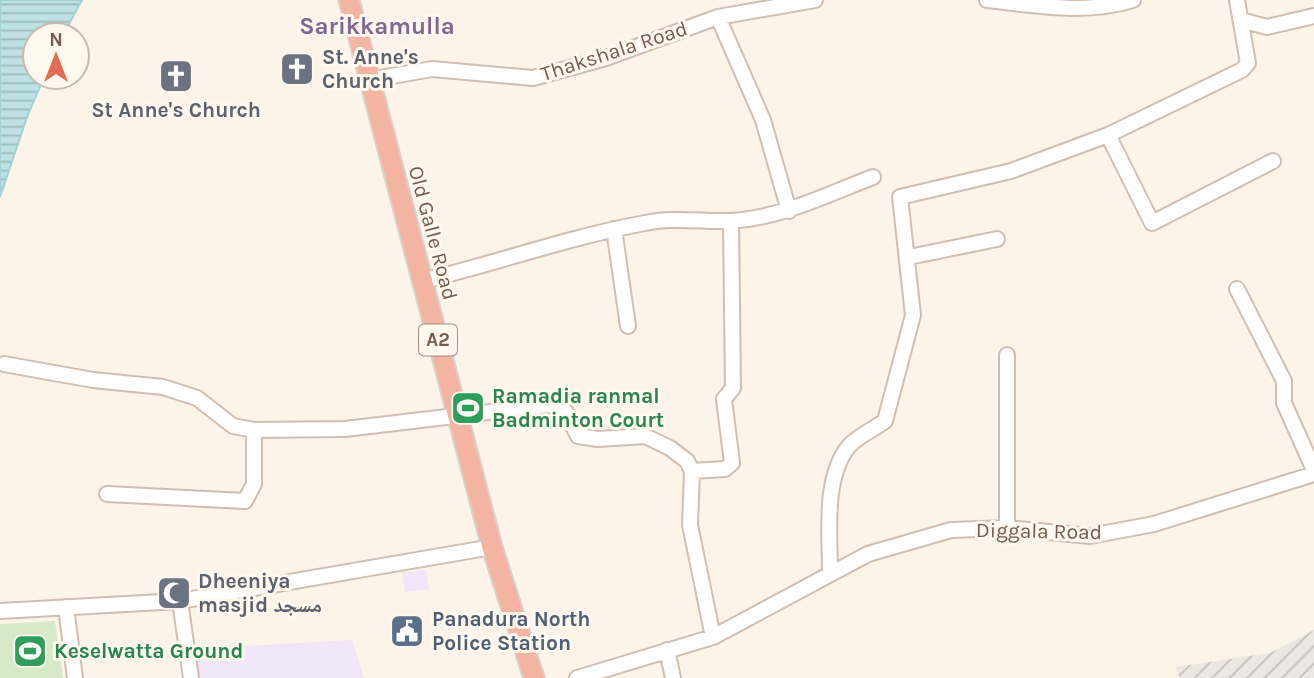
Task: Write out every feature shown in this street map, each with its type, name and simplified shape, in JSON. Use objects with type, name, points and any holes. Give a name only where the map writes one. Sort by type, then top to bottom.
[{"type":"highway","name":"Old Galle Road","points":[[349,0],[492,547],[534,678]]},
{"type":"street","name":"Thakshala Road","points":[[369,80],[432,69],[533,78],[606,58],[718,17],[816,0]]},
{"type":"street","points":[[987,0],[1069,9],[1118,5],[1133,0]]},
{"type":"street","points":[[830,573],[833,483],[841,459],[850,444],[884,421],[890,408],[914,315],[901,197],[1011,171],[1108,135],[1242,70],[1248,63],[1237,0]]},
{"type":"street","points":[[1241,20],[1267,27],[1314,16]]},
{"type":"street","points":[[718,17],[764,120],[789,211]]},
{"type":"street","points":[[1108,135],[1152,223],[1273,161]]},
{"type":"street","points":[[422,281],[580,235],[675,219],[731,221],[789,211],[873,177]]},
{"type":"street","points":[[692,471],[725,470],[733,463],[724,398],[733,388],[731,221]]},
{"type":"street","points":[[614,229],[628,326]]},
{"type":"street","points":[[909,257],[997,239]]},
{"type":"street","points":[[1237,289],[1284,381],[1284,403],[1314,472]]},
{"type":"street","points":[[1007,355],[1007,528]]},
{"type":"street","points":[[4,363],[93,380],[163,387],[197,398],[233,426],[254,430],[345,429],[458,418],[557,404],[566,412],[579,436],[598,439],[645,436],[670,448],[687,461],[692,471],[690,525],[713,637]]},
{"type":"street","points":[[107,494],[245,501],[254,484],[254,430]]},
{"type":"street","name":"Diggala Road","points":[[577,678],[713,637],[868,554],[951,530],[1007,528],[1090,536],[1154,524],[1314,472]]},
{"type":"street","points":[[0,611],[180,601],[492,547]]},
{"type":"street","points":[[180,601],[191,678]]},
{"type":"street","points":[[66,607],[75,678]]},
{"type":"street","points":[[667,650],[673,678]]},
{"type":"shaded area","points":[[426,570],[429,589],[405,592],[402,573]]},
{"type":"shaded area","points":[[1314,630],[1314,678],[1180,678],[1175,667],[1270,653]]},
{"type":"shaded area","points":[[352,640],[364,678],[196,678],[192,649]]},
{"type":"green space","name":"Keselwatta Ground","points":[[55,621],[63,678],[0,678],[0,624]]},
{"type":"water","points":[[0,0],[82,0],[71,21],[21,21],[21,91],[38,91],[0,197]]},
{"type":"place","name":"St. Anne's Church","points":[[297,69]]},
{"type":"place","name":"St Anne's Church","points":[[176,76]]},
{"type":"place","name":"Ramadia ranmal Badminton Court","points":[[468,408]]},
{"type":"place","name":"Dheeniya masjid مسجد","points":[[174,593]]},
{"type":"place","name":"Panadura North Police Station","points":[[407,631]]},
{"type":"place","name":"Keselwatta Ground","points":[[30,651]]},
{"type":"district","name":"Sarikkamulla","points":[[377,26]]}]
